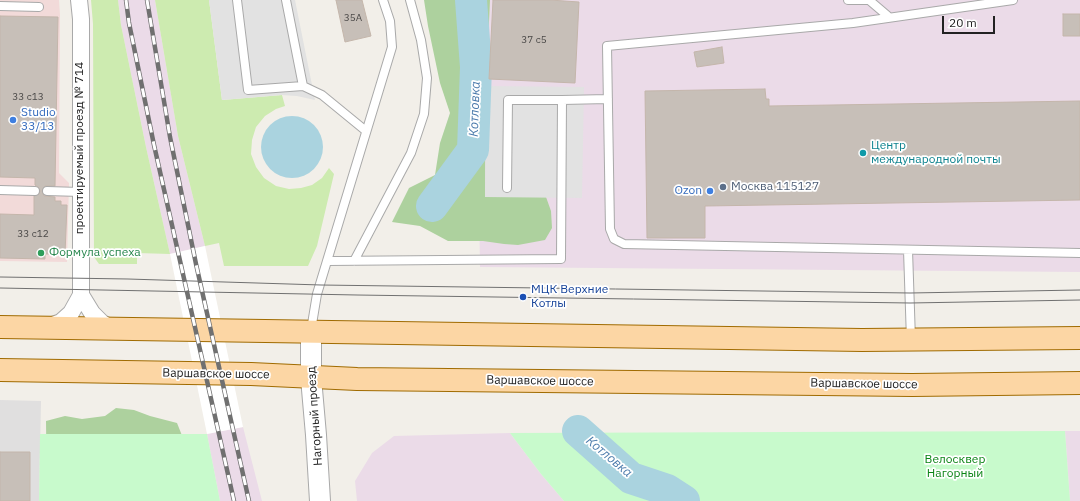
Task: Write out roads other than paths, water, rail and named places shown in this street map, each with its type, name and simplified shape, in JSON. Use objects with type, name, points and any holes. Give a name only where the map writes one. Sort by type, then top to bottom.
[{"type":"main road","points":[[0,327],[911,340],[1080,338]]},
{"type":"main road","name":"Варшавское шоссе","points":[[0,370],[251,374],[311,378],[912,385],[1080,383]]},
{"type":"street","name":"проектируемый проезд № 714","points":[[79,0],[81,19],[81,295],[92,314],[102,323],[113,329]]},
{"type":"street","name":"проектируемый проезд № 714","points":[[47,328],[61,322],[71,313],[81,295]]},
{"type":"street","name":"Нагорный проезд","points":[[311,332],[311,378],[320,501]]},
{"type":"lane","points":[[237,0],[248,90],[303,86],[322,95],[366,131]]},
{"type":"lane","points":[[286,0],[303,86]]},
{"type":"lane","points":[[311,332],[318,294],[327,261],[392,47],[390,21],[383,0]]},
{"type":"lane","points":[[354,261],[411,153],[424,114],[426,78],[421,40],[410,0]]},
{"type":"lane","points":[[848,0],[869,0],[889,17]]},
{"type":"lane","points":[[1013,0],[845,23],[607,46],[610,229],[614,239],[624,244],[1080,253]]},
{"type":"lane","points":[[0,6],[40,7]]},
{"type":"lane","points":[[508,188],[508,100],[608,99]]},
{"type":"lane","points":[[327,261],[562,259],[562,100]]},
{"type":"lane","points":[[0,190],[35,191]]},
{"type":"lane","points":[[47,191],[80,192]]},
{"type":"lane","points":[[908,250],[911,340]]},
{"type":"water","points":[[292,116],[309,121],[314,125],[318,130],[323,147],[318,164],[314,169],[309,173],[292,178],[275,173],[270,169],[266,164],[261,147],[266,130],[270,125],[275,121]]},
{"type":"waterway","name":"Котловка","points":[[432,206],[473,150],[476,67],[471,0]]},
{"type":"waterway","name":"Котловка","points":[[578,431],[631,478],[667,490],[684,501]]},
{"type":"tram line","points":[[0,277],[321,285],[910,293],[1080,290]]},
{"type":"tram line","points":[[0,288],[910,303],[1080,300]]},
{"type":"railway","points":[[126,0],[129,23],[154,145],[234,501]]},
{"type":"railway","points":[[147,0],[170,137],[196,264],[249,501]]},
{"type":"place","name":"Studio 33/13","points":[[13,120]]},
{"type":"place","name":"Центр международной почты","points":[[863,153]]},
{"type":"place","name":"Москва 115127","points":[[723,187]]},
{"type":"place","name":"Ozon","points":[[710,191]]},
{"type":"place","name":"Формула успеха","points":[[41,253]]},
{"type":"place","name":"МЦК Верхние Котлы","points":[[523,297]]},
{"type":"park label","name":"Велосквер Нагорный","points":[[955,467]]}]
